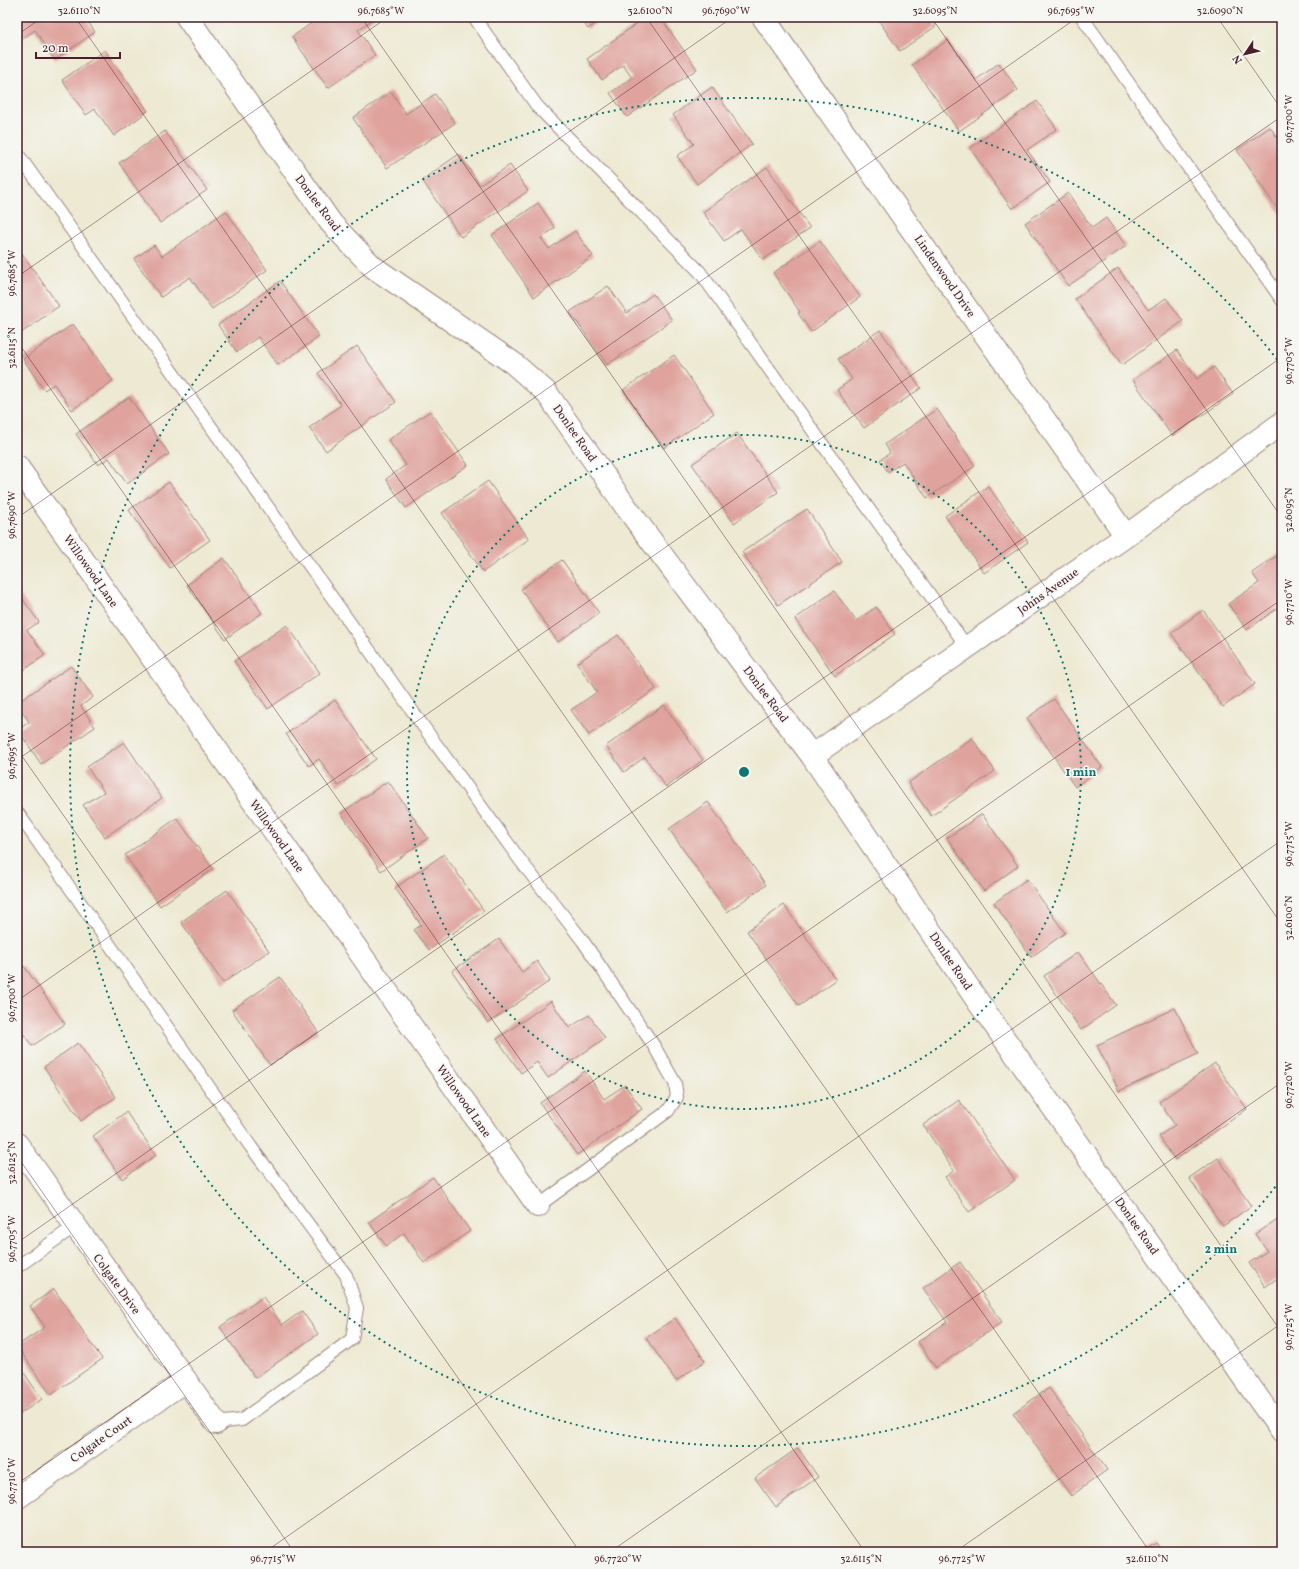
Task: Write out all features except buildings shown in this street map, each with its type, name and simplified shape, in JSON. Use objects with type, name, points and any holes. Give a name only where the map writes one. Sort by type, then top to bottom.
[{"type":"street","name":"Donlee Road","points":[[187,17],[331,223],[373,267],[513,363],[546,392],[626,507],[812,756],[984,1010],[1282,1432]]},
{"type":"street","name":"Lindenwood Drive","points":[[763,17],[1126,536]]},
{"type":"street","name":"Johns Avenue","points":[[812,756],[1126,536],[1282,423]]},
{"type":"street","name":"Willowood Lane","points":[[17,466],[538,1206]]},
{"type":"street","name":"Colgate Drive","points":[[17,1144],[216,1423]]},
{"type":"street","name":"Colgate Court","points":[[17,1498],[186,1380]]},
{"type":"lane","points":[[474,17],[537,106],[700,272],[967,647]]},
{"type":"lane","points":[[1082,17],[1282,300]]},
{"type":"lane","points":[[17,153],[433,740],[520,860],[584,942],[654,1046],[675,1083],[678,1097],[668,1111],[538,1206]]},
{"type":"lane","points":[[17,812],[251,1147],[346,1275],[357,1308],[352,1338],[242,1420],[216,1423]]},
{"type":"lane","points":[[17,1267],[75,1226]]}]
